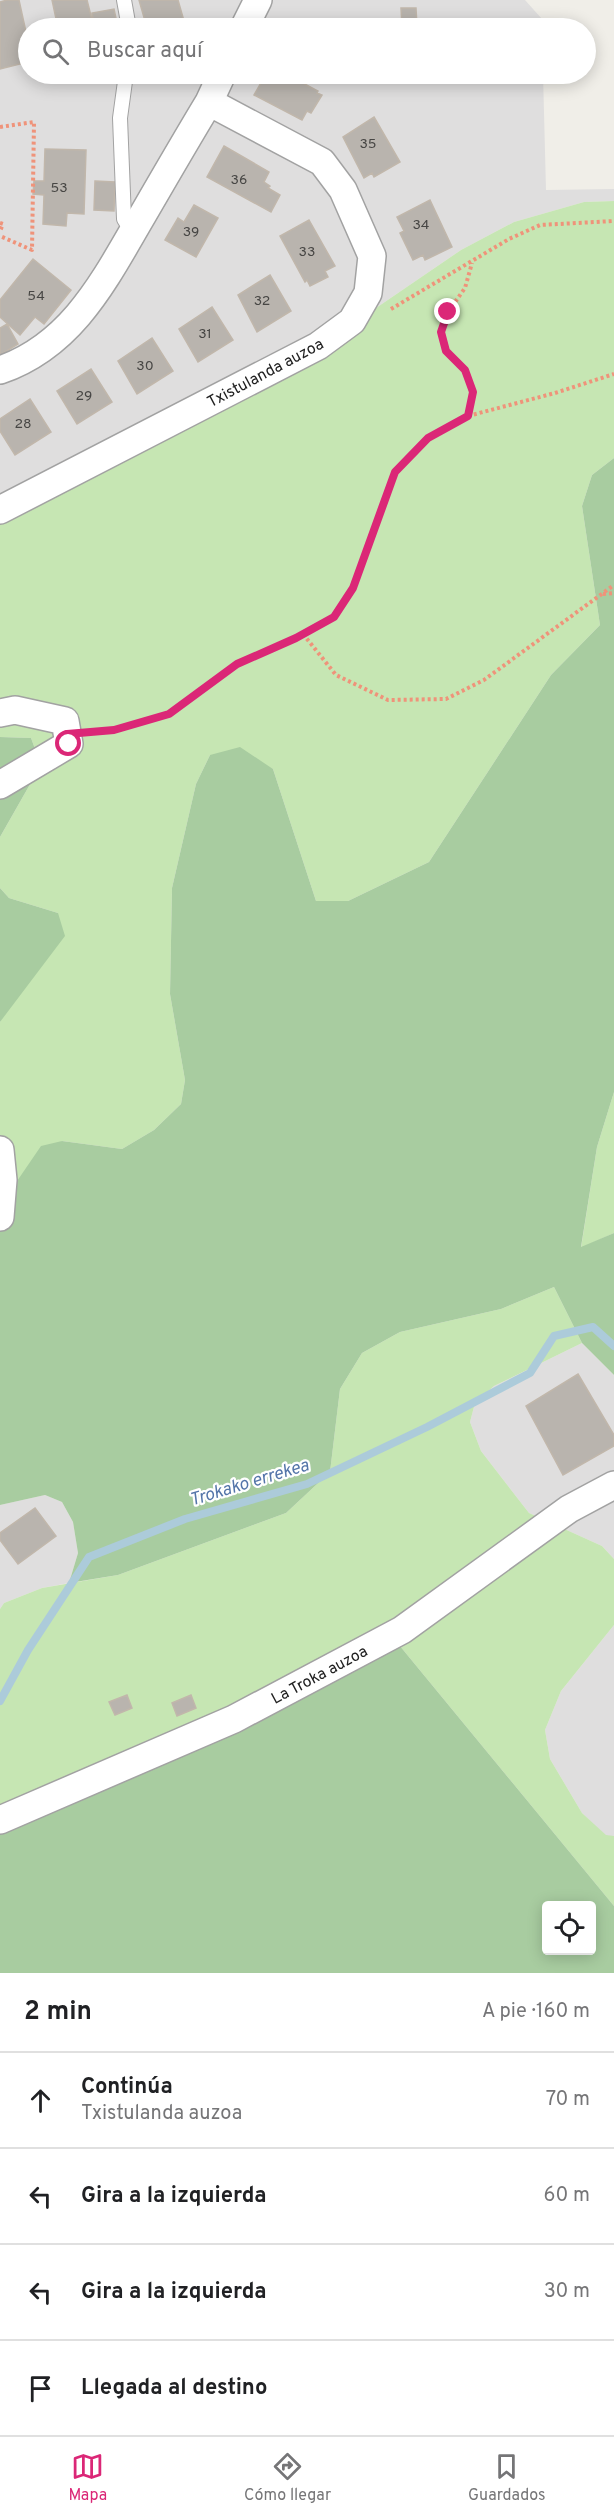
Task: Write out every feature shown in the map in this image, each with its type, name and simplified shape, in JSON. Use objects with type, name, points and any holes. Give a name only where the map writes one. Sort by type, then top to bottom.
[{"type":"street","points":[[249,18],[258,0]]},
{"type":"street","points":[[0,370],[16,364],[58,338],[92,301],[217,84]]},
{"type":"street","name":"Txistulanda auzoa","points":[[0,510],[318,346],[352,321],[368,293],[372,256],[343,190],[321,162],[209,102]]},
{"type":"street","points":[[0,713],[15,710],[65,721],[69,744],[0,785]]},
{"type":"street","points":[[0,1150],[3,1180],[0,1217]]},
{"type":"street","name":"La Troka auzoa","points":[[0,1820],[234,1719],[402,1630],[569,1509],[614,1485]]},
{"type":"lane","points":[[124,0],[127,18]]},
{"type":"lane","points":[[125,84],[120,118],[124,219],[132,232]]},
{"type":"path","points":[[0,127],[34,122],[32,250],[0,236]]},
{"type":"path","points":[[359,309],[382,314],[472,263],[509,239],[540,225],[614,221]]},
{"type":"path","points":[[0,223],[3,224],[0,231]]},
{"type":"path","points":[[468,416],[473,392],[465,370],[446,351],[441,332],[448,312],[465,288],[472,263]]},
{"type":"path","points":[[67,734],[114,730],[169,714],[237,664],[334,617],[353,588],[395,472],[428,438],[468,416],[555,393],[614,374]]},
{"type":"path","points":[[303,634],[336,675],[388,700],[446,699],[484,680],[614,585]]},
{"type":"path","points":[[602,594],[614,593]]},
{"type":"shaded area","points":[[0,0],[525,0],[541,18],[18,18],[18,84],[543,84],[546,190],[614,189],[614,201],[584,202],[514,222],[461,250],[316,349],[0,519]]},
{"type":"shaded area","points":[[582,1343],[614,1375],[614,1559],[602,1546],[529,1513],[481,1451],[470,1422],[475,1403],[494,1386]]},
{"type":"shaded area","points":[[45,1495],[62,1502],[73,1522],[78,1553],[69,1583],[42,1588],[4,1603],[0,1609],[0,1505]]},
{"type":"shaded area","points":[[614,1625],[614,1836],[606,1836],[582,1813],[550,1759],[545,1730],[561,1691]]},
{"type":"green space","points":[[614,201],[614,458],[592,475],[582,506],[600,625],[551,675],[429,862],[348,901],[316,901],[273,769],[210,755],[196,784],[172,888],[170,994],[185,1080],[181,1104],[154,1130],[122,1149],[62,1141],[0,1206],[0,1022],[58,913],[9,898],[0,888],[0,837],[41,765],[31,738],[0,737],[0,519],[316,349],[461,250],[514,222],[584,202]]},
{"type":"green space","points":[[614,458],[614,1092],[597,1147],[581,1247],[614,1233],[614,1375],[582,1343],[554,1287],[501,1309],[400,1332],[362,1353],[340,1389],[330,1472],[286,1513],[118,1575],[69,1583],[78,1553],[73,1522],[62,1502],[45,1495],[0,1505],[0,1206],[41,1146],[62,1141],[122,1149],[154,1130],[181,1104],[185,1080],[170,994],[172,888],[196,784],[210,755],[240,747],[273,769],[316,901],[348,901],[429,862],[551,675],[600,625],[582,506],[592,475]]},
{"type":"green space","points":[[0,737],[31,738],[41,765],[0,837]]},
{"type":"green space","points":[[0,888],[9,898],[58,913],[65,936],[0,1022]]},
{"type":"green space","points":[[614,1092],[614,1233],[581,1248],[597,1147]]},
{"type":"green space","points":[[554,1287],[582,1343],[494,1386],[475,1403],[470,1422],[481,1451],[529,1513],[602,1546],[614,1559],[614,1625],[561,1691],[545,1730],[550,1759],[582,1813],[606,1835],[614,1836],[614,1906],[395,1640],[0,1823],[0,1609],[4,1603],[42,1588],[118,1575],[286,1513],[330,1472],[340,1389],[362,1353],[400,1332],[501,1309]]},
{"type":"green space","points":[[395,1640],[614,1906],[614,1973],[0,1973],[0,1823]]},
{"type":"building","points":[[19,0],[23,18],[18,18],[18,64],[0,69],[0,2]]},
{"type":"building","points":[[52,0],[87,0],[92,18],[56,18]]},
{"type":"building","points":[[139,0],[178,0],[183,18],[144,18]]},
{"type":"building","points":[[401,8],[416,8],[417,18],[402,18]]},
{"type":"building","points":[[114,9],[116,18],[93,18],[92,13]]},
{"type":"building","points":[[260,84],[305,84],[322,95],[311,113],[307,111],[302,120],[254,95]]},
{"type":"building","points":[[374,117],[400,162],[374,177],[372,173],[364,178],[343,137]]},
{"type":"building","points":[[224,146],[269,172],[264,182],[270,186],[268,188],[280,195],[271,212],[207,177]]},
{"type":"building","points":[[45,149],[86,150],[84,214],[67,213],[66,226],[43,224],[44,195],[33,194],[34,181],[44,181]]},
{"type":"building","points":[[95,181],[115,182],[114,211],[94,210]]},
{"type":"building","points":[[430,200],[452,247],[425,260],[423,255],[413,260],[400,233],[404,231],[397,217]]},
{"type":"building","points":[[194,205],[218,218],[196,257],[165,240],[178,218],[184,222]]},
{"type":"building","points":[[309,220],[335,266],[325,271],[328,277],[310,286],[307,280],[305,282],[280,236]]},
{"type":"building","points":[[33,259],[71,290],[44,324],[35,317],[20,335],[0,317],[0,300]]},
{"type":"building","points":[[270,275],[291,311],[257,332],[238,295]]},
{"type":"building","points":[[212,307],[233,340],[198,362],[179,329]]},
{"type":"building","points":[[7,324],[18,344],[0,355],[0,328]]},
{"type":"building","points":[[152,338],[173,371],[137,394],[118,361]]},
{"type":"building","points":[[91,369],[112,402],[77,424],[57,391]]},
{"type":"building","points":[[30,399],[51,432],[15,455],[0,431],[0,419]]},
{"type":"building","points":[[578,1374],[614,1435],[614,1446],[563,1475],[526,1406]]},
{"type":"building","points":[[35,1508],[56,1536],[18,1564],[0,1540],[0,1533]]},
{"type":"building","points":[[127,1695],[132,1708],[115,1715],[109,1702]]},
{"type":"building","points":[[191,1695],[196,1708],[177,1716],[172,1703]]},
{"type":"waterway","name":"Trokako errekea","points":[[0,1701],[28,1650],[89,1557],[185,1519],[307,1484],[427,1427],[530,1373],[554,1336],[593,1327],[614,1346]]},
{"type":"route","points":[[69,744],[67,734],[114,730],[169,714],[237,664],[296,638],[334,617],[353,588],[395,472],[428,438],[468,416],[473,392],[465,370],[446,351],[441,332],[448,312]]}]
